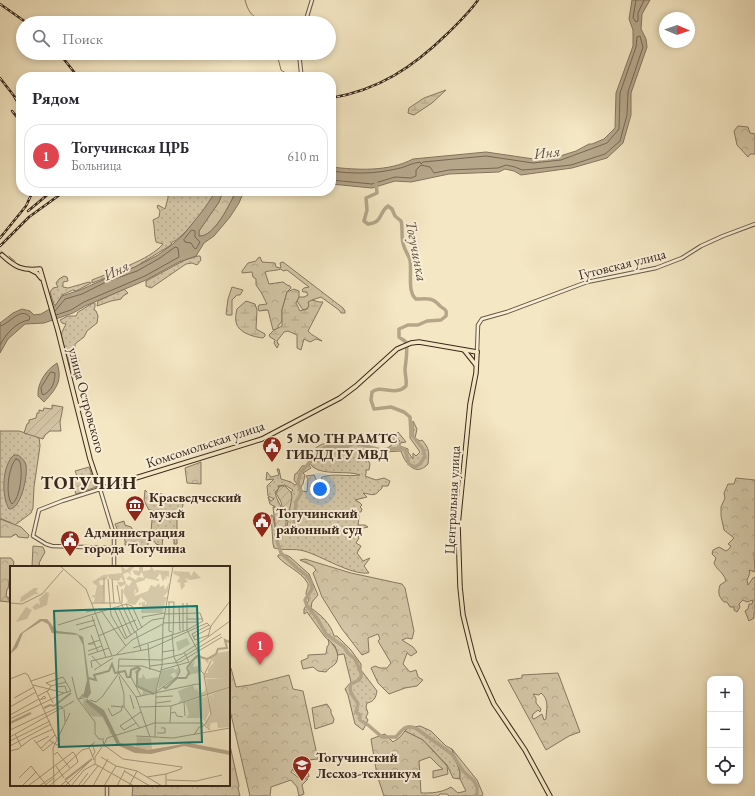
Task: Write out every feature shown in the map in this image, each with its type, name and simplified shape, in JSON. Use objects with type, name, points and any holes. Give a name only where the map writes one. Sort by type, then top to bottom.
[{"type":"main road","name":"улица Островского","points":[[3,254],[14,265],[37,273],[43,281],[58,331],[78,414],[100,489]]},
{"type":"main road","name":"Комсомольская улица","points":[[100,489],[262,439],[340,398],[356,386],[397,349],[404,345],[419,342],[464,349]]},
{"type":"main road","points":[[464,349],[477,352]]},
{"type":"main road","points":[[464,349],[476,364]]},
{"type":"main road","points":[[469,355],[477,352]]},
{"type":"main road","name":"Центральная улица","points":[[477,352],[469,411],[458,525],[460,587],[463,615],[474,660],[494,704],[525,750],[550,796]]},
{"type":"street","points":[[307,16],[312,0]]},
{"type":"street","points":[[300,60],[301,72]]},
{"type":"street","name":"Гутовская улица","points":[[477,352],[478,325],[482,319],[507,312],[587,282],[656,268],[682,258],[701,246],[723,236],[755,224]]},
{"type":"street","name":"Комсомольская улица","points":[[100,489],[39,510],[35,525],[34,537],[52,546],[114,548]]},
{"type":"street","name":"улица Островского","points":[[100,489],[112,528],[114,566]]},
{"type":"green space","points":[[446,90],[432,103],[414,115],[408,113],[409,108],[424,98]]},
{"type":"green space","points":[[738,126],[748,127],[750,133],[755,134],[755,154],[750,154],[748,157],[737,145],[734,131]]},
{"type":"green space","points":[[168,196],[213,196],[196,220],[177,240],[172,242],[171,245],[135,267],[92,283],[92,280],[140,260],[157,250],[163,244],[156,242],[153,220],[159,217],[160,211],[157,207],[158,205],[165,209]]},
{"type":"green space","points":[[221,196],[234,196],[216,226],[205,235],[199,236],[199,231],[219,202]]},
{"type":"green space","points":[[200,256],[201,260],[197,265],[192,263],[186,264],[151,288],[146,286],[146,281],[185,260]]},
{"type":"green space","points":[[260,257],[262,262],[275,263],[276,267],[280,268],[280,263],[283,262],[343,308],[345,313],[341,313],[321,297],[312,300],[307,309],[303,310],[297,301],[299,297],[308,295],[302,290],[309,287],[287,270],[283,271],[281,269],[267,271],[265,272],[269,284],[283,282],[291,288],[287,292],[282,310],[282,321],[278,326],[278,329],[273,330],[268,310],[259,311],[259,305],[267,304],[256,285],[256,279],[253,277],[252,272],[242,273],[248,263],[256,261]]},
{"type":"green space","points":[[64,276],[67,277],[68,281],[63,282],[63,287],[68,288],[89,282],[91,283],[76,291],[73,290],[62,295],[56,305],[54,305],[50,292],[53,288],[58,287],[56,283]]},
{"type":"green space","points":[[232,287],[243,290],[240,295],[237,295],[232,300],[232,315],[227,315],[228,299]]},
{"type":"green space","points":[[124,289],[128,293],[121,299],[97,306],[98,301]]},
{"type":"green space","points":[[294,289],[299,291],[299,297],[296,303],[300,311],[307,309],[309,306],[308,302],[312,300],[323,302],[308,331],[322,341],[316,339],[310,342],[304,339],[301,350],[297,348],[297,335],[288,331],[284,332],[277,341],[279,344],[277,348],[274,343],[275,340],[269,335],[274,330],[282,326],[282,310],[287,292]]},
{"type":"green space","points":[[246,301],[255,304],[257,310],[256,329],[265,334],[263,338],[247,334],[237,326],[237,309]]},
{"type":"green space","points":[[95,303],[94,309],[98,316],[97,323],[75,344],[75,350],[79,361],[71,355],[69,356],[70,369],[61,334],[66,324],[62,323],[60,320],[68,316],[76,316],[78,312]]},
{"type":"green space","points":[[52,405],[63,407],[60,422],[61,431],[50,431],[43,439],[24,433],[29,420],[36,418],[39,410],[43,411],[44,408],[52,409]]},
{"type":"green space","points":[[413,421],[417,429],[415,438],[420,441],[422,440],[428,451],[428,464],[424,468],[415,469],[412,467],[405,460],[401,451],[362,454],[369,457],[368,460],[370,464],[369,470],[366,470],[365,476],[376,480],[384,478],[390,481],[388,486],[382,486],[377,493],[372,495],[363,493],[367,497],[355,500],[362,505],[360,507],[362,509],[361,512],[355,512],[358,513],[359,517],[358,525],[365,525],[368,527],[359,529],[357,532],[359,538],[356,543],[361,546],[357,553],[363,561],[370,558],[364,566],[369,573],[353,571],[304,551],[274,548],[271,515],[273,516],[276,532],[287,526],[288,521],[283,519],[282,516],[285,508],[289,513],[290,494],[293,490],[285,485],[278,486],[279,488],[275,492],[282,510],[270,504],[268,497],[271,501],[274,499],[268,496],[267,486],[274,479],[266,480],[267,472],[271,477],[279,475],[277,469],[279,469],[281,479],[295,485],[297,484],[294,480],[295,474],[302,466],[309,465],[311,468],[303,473],[305,475],[301,487],[302,491],[307,492],[308,479],[306,476],[314,475],[319,485],[322,477],[336,475],[360,475],[323,471],[313,467],[307,460],[312,451],[317,447],[326,443],[328,446],[331,445],[332,441],[333,443],[361,442],[372,447],[371,451],[381,452],[392,445],[392,443],[400,441],[396,438],[391,442],[388,441],[398,432],[406,442],[400,443],[400,446],[408,449],[408,452],[413,459],[413,453],[416,456],[420,452],[410,438],[410,432],[412,437],[413,435]]},
{"type":"green space","points":[[0,431],[19,431],[39,437],[40,446],[34,487],[33,508],[31,513],[15,525],[0,518]]},
{"type":"green space","points":[[201,462],[201,484],[187,483],[185,468]]},
{"type":"green space","points":[[89,467],[96,487],[76,494],[71,478],[77,476],[75,471]]},
{"type":"green space","points":[[736,478],[755,480],[755,572],[749,570],[750,573],[747,580],[748,585],[755,577],[755,613],[754,618],[749,621],[745,611],[748,609],[749,604],[752,604],[753,600],[747,602],[743,600],[739,604],[740,607],[737,612],[734,610],[734,607],[730,607],[727,602],[724,602],[719,592],[720,585],[726,581],[715,566],[714,563],[716,558],[712,554],[713,550],[719,547],[726,551],[729,549],[731,546],[728,544],[734,538],[724,530],[721,507],[725,498],[724,493],[728,484],[734,484]]},
{"type":"green space","points":[[280,486],[285,486],[291,492],[292,497],[289,513],[287,509],[284,509],[284,514],[281,516],[286,520],[286,529],[276,532],[273,507],[279,508],[283,511],[281,502],[276,493]]},
{"type":"green space","points":[[145,490],[148,493],[162,494],[165,503],[173,503],[177,500],[183,504],[181,517],[177,517],[177,544],[174,544],[174,536],[163,537],[162,546],[156,544],[154,541],[148,543],[148,546],[125,545],[125,540],[122,536],[120,536],[115,524],[124,521],[125,525],[131,527],[133,530],[151,531],[152,520],[158,517],[156,511],[149,510],[144,501]]},
{"type":"green space","points":[[0,519],[21,527],[29,535],[28,538],[18,537],[16,534],[11,537],[0,537]]},
{"type":"green space","points":[[33,546],[43,547],[45,552],[39,563],[40,566],[32,566]]},
{"type":"green space","points":[[278,555],[286,555],[290,557],[309,574],[318,595],[312,602],[311,608],[325,620],[331,628],[334,636],[337,636],[351,650],[361,664],[361,670],[377,691],[374,699],[367,703],[366,707],[368,713],[366,717],[368,720],[363,730],[355,724],[348,695],[345,689],[351,682],[344,654],[338,655],[335,646],[325,637],[307,612],[304,614],[304,609],[309,600],[306,594],[308,583],[301,575],[281,560]]},
{"type":"green space","points":[[0,558],[11,558],[14,562],[13,566],[10,566],[6,596],[9,598],[9,602],[0,601]]},
{"type":"green space","points":[[305,559],[351,573],[402,584],[405,588],[414,631],[412,639],[407,638],[402,640],[413,647],[417,652],[411,656],[407,653],[403,664],[410,672],[416,670],[418,677],[423,680],[417,686],[405,688],[389,694],[378,683],[371,668],[375,666],[387,668],[391,663],[378,641],[380,639],[378,634],[368,638],[369,652],[362,655],[342,629],[322,597],[313,573],[316,570],[313,566],[300,560]]},
{"type":"green space","points":[[328,639],[338,656],[336,663],[326,672],[318,671],[313,667],[303,669],[301,661],[308,658],[308,655],[326,654],[329,644]]},
{"type":"green space","points":[[230,668],[236,687],[289,675],[293,689],[303,691],[318,759],[299,759],[291,772],[299,778],[308,779],[302,785],[304,794],[299,796],[297,787],[291,780],[271,787],[270,796],[250,796],[230,710]]},
{"type":"green space","points":[[558,673],[580,732],[569,736],[546,750],[508,680],[522,678],[522,675]],"holes":[[[541,693],[547,702],[546,719],[544,720],[542,714],[534,719],[532,718],[533,714],[538,710],[540,712],[541,709],[536,703],[536,698],[533,694],[539,695]]]},
{"type":"green space","points":[[327,704],[334,719],[333,723],[315,729],[312,708]]},
{"type":"green space","points":[[420,726],[431,731],[446,746],[452,749],[460,772],[460,779],[453,778],[447,765],[423,740],[405,731],[408,728]]},
{"type":"green space","points":[[405,731],[423,740],[447,766],[448,774],[433,778],[433,771],[443,769],[430,757],[419,761],[421,793],[440,792],[451,787],[458,793],[466,791],[460,779],[460,772],[452,749],[477,780],[483,794],[482,796],[449,796],[447,794],[440,794],[438,796],[384,796],[377,775],[371,739],[385,734],[393,742]]},
{"type":"green space","points":[[230,746],[240,796],[132,796],[133,786],[230,786]]},
{"type":"green space","points":[[301,759],[303,763],[307,763],[309,777],[300,776],[293,770]]},
{"type":"water","points":[[632,0],[650,0],[642,14],[641,29],[646,39],[647,47],[631,93],[631,115],[623,143],[607,158],[572,168],[521,175],[514,171],[505,169],[499,172],[449,174],[411,182],[395,181],[372,188],[336,184],[336,167],[352,169],[383,168],[413,159],[486,152],[534,159],[560,156],[604,139],[615,128],[616,93],[633,46],[633,30],[629,19]]},
{"type":"water","points":[[213,196],[221,196],[219,202],[199,231],[199,236],[205,235],[216,226],[234,196],[242,196],[230,217],[214,236],[204,243],[196,256],[179,262],[146,280],[85,306],[73,313],[44,323],[25,324],[8,339],[0,353],[0,323],[13,313],[22,309],[30,311],[34,315],[41,314],[55,306],[62,296],[135,267],[158,255],[184,234]]},
{"type":"water","points":[[57,363],[59,369],[59,380],[55,389],[44,402],[38,396],[39,386],[49,369]]},
{"type":"water","points":[[14,455],[18,455],[25,462],[26,476],[23,491],[17,504],[13,508],[9,509],[6,503],[4,481],[7,466]]},
{"type":"waterway","points":[[245,0],[247,7],[254,16]]},
{"type":"waterway","points":[[278,60],[281,70],[284,72]]},
{"type":"waterway","name":"Тогучинка","points":[[376,183],[377,193],[366,198],[367,210],[364,221],[368,224],[373,223],[379,219],[383,211],[388,206],[392,209],[395,216],[401,221],[402,240],[410,260],[413,296],[416,299],[435,301],[446,311],[446,316],[441,320],[427,321],[418,325],[408,325],[399,329],[399,337],[406,342],[407,345],[405,369],[406,386],[402,389],[393,391],[380,389],[372,392],[371,400],[374,409],[391,407],[404,412],[410,417],[411,434],[423,449],[425,456],[420,464],[415,467],[409,464],[405,450],[402,448],[381,450],[355,443],[346,447],[326,447],[322,449],[301,472],[298,482],[301,493],[296,502],[294,524],[287,530],[277,532],[277,541],[281,553],[307,576],[311,582],[312,589],[305,600],[307,606],[317,618],[326,634],[344,647],[355,659],[361,673],[361,677],[359,680],[351,684],[350,690],[358,704],[356,712],[360,715],[360,720],[382,737],[396,737],[407,727],[417,729],[452,754],[463,771],[474,781],[477,787],[477,794],[474,796]]},
{"type":"waterway","points":[[9,256],[15,261]]},
{"type":"tunnel","points":[[0,251],[3,254]]},
{"type":"railway","points":[[336,97],[365,89],[380,83],[408,67],[447,34],[467,14],[478,0]]},
{"type":"railway","points":[[0,4],[17,16]]},
{"type":"railway","points":[[65,60],[74,72]]},
{"type":"railway","points":[[0,78],[16,99]]},
{"type":"railway","points":[[12,111],[16,116]]},
{"type":"railway","points":[[0,238],[26,206],[31,196]]},
{"type":"railway","points":[[28,211],[46,196]]},
{"type":"railway","points":[[0,246],[29,217],[58,196]]},
{"type":"place","name":"5 МО ТН РАМТС ГИБДД ГУ МВД","points":[[272,463]]},
{"type":"place","name":"Краеведческий музей","points":[[135,522]]},
{"type":"place","name":"Тогучинский районный суд","points":[[262,538]]},
{"type":"place","name":"Администрация города Тогучина","points":[[70,557]]},
{"type":"place","name":"Тогучинская ЦРБ","points":[[260,665]]},
{"type":"place","name":"Тогучинский Лесхоз-техникум","points":[[302,782]]},
{"type":"district","name":"ТОГУЧИН","points":[[89,482]]},
{"type":"water label","name":"Иня","points":[[547,152]]},
{"type":"water label","name":"Иня","points":[[116,270]]}]
